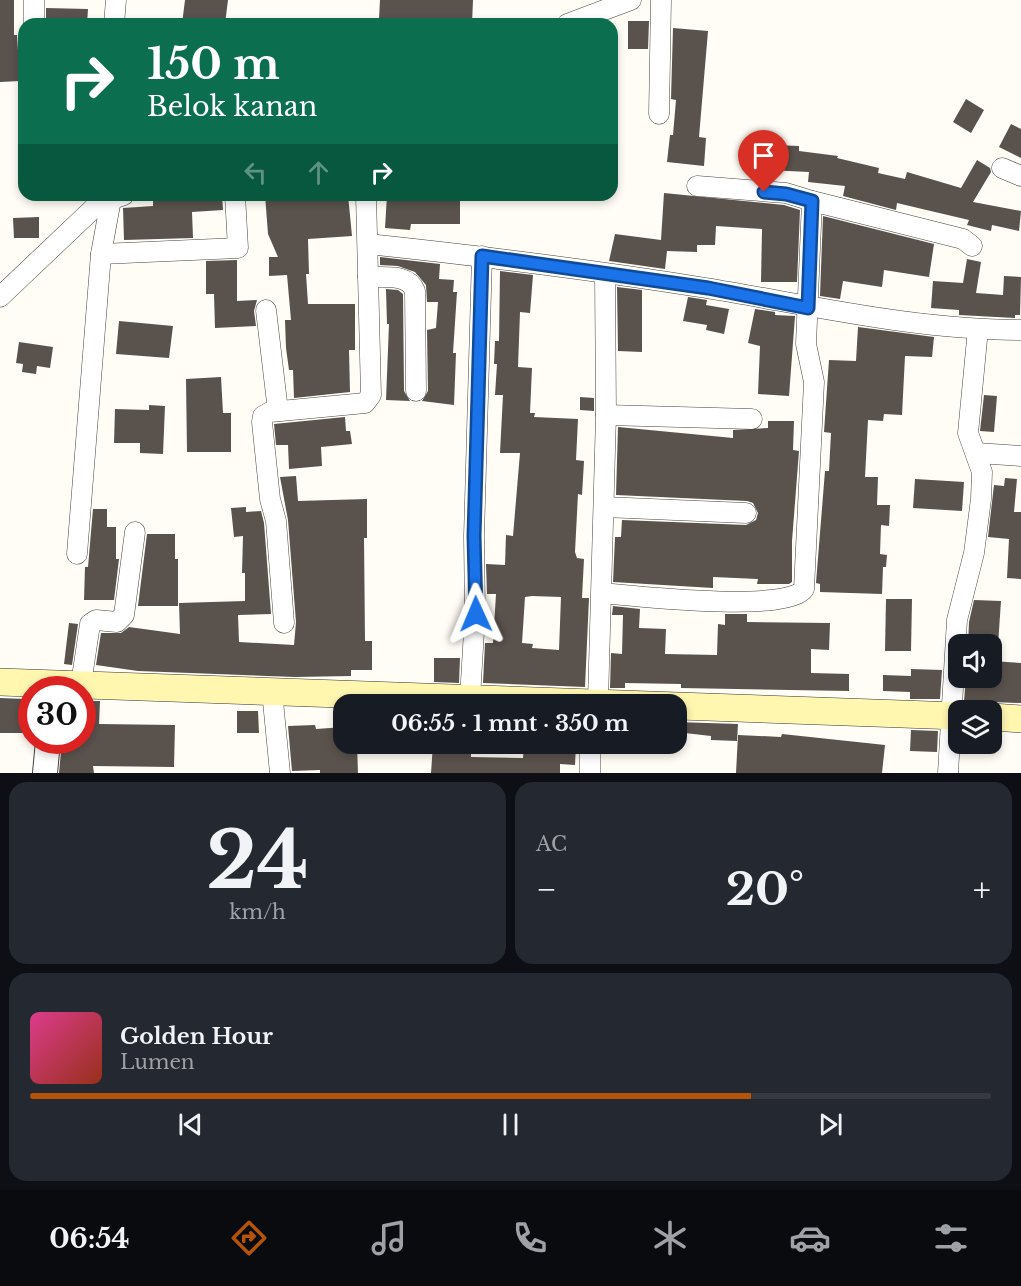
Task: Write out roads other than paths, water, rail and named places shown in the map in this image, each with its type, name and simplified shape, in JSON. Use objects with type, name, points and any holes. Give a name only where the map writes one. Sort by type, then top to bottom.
[{"type":"main road","points":[[0,682],[18,684]]},
{"type":"main road","points":[[96,685],[357,694]]},
{"type":"main road","points":[[687,706],[948,716]]},
{"type":"main road","points":[[1002,718],[1021,720]]},
{"type":"street","points":[[34,0],[34,18]]},
{"type":"street","points":[[114,18],[116,0]]},
{"type":"street","points":[[583,18],[631,0]]},
{"type":"street","points":[[659,114],[661,0]]},
{"type":"street","points":[[1002,168],[1021,176]]},
{"type":"street","points":[[697,186],[786,194],[963,239],[972,246]]},
{"type":"street","points":[[0,297],[105,201]]},
{"type":"street","points":[[77,554],[101,254],[108,201]]},
{"type":"street","points":[[101,254],[237,248],[235,201]]},
{"type":"street","points":[[284,623],[276,521],[270,499],[261,422],[263,416],[278,411],[365,403],[372,395],[366,201]]},
{"type":"street","points":[[602,593],[734,603],[800,594],[805,581],[814,392],[813,367],[806,344],[812,201]]},
{"type":"street","points":[[368,244],[482,256],[708,288],[808,308],[978,329],[1021,330]]},
{"type":"street","points":[[470,694],[476,614],[474,536],[482,256]]},
{"type":"street","points":[[594,694],[602,593],[606,415],[605,274]]},
{"type":"street","points":[[368,277],[405,279],[412,284],[415,291],[416,391]]},
{"type":"street","points":[[266,310],[278,411]]},
{"type":"street","points":[[955,700],[957,620],[974,553],[981,499],[982,472],[968,433],[978,329]]},
{"type":"street","points":[[606,415],[752,419]]},
{"type":"street","points":[[977,453],[1021,456]]},
{"type":"street","points":[[604,507],[746,513]]},
{"type":"street","points":[[82,676],[90,624],[96,620],[117,622],[124,615],[135,532]]},
{"type":"street","points":[[272,691],[280,773]]},
{"type":"street","points":[[45,773],[47,754]]},
{"type":"street","points":[[590,773],[591,754]]},
{"type":"street","points":[[948,773],[950,754]]}]
